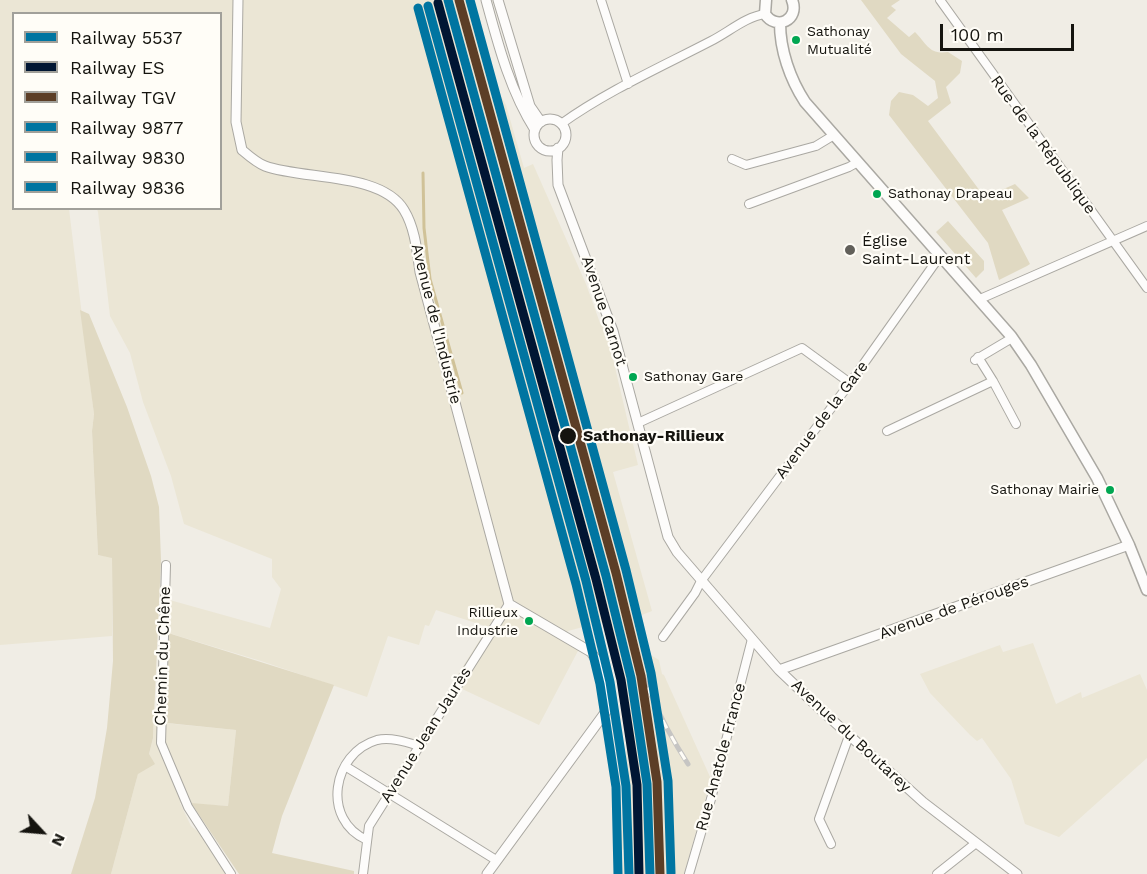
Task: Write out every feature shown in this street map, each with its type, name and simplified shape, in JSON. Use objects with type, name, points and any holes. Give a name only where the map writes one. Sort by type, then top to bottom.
[{"type":"main road","points":[[766,0],[765,14],[771,21],[780,23],[787,21],[792,15],[794,10],[792,0]]},
{"type":"main road","points":[[780,23],[783,51],[798,91],[813,113],[980,299],[1012,338],[1097,478],[1129,545],[1147,590]]},
{"type":"street","name":"Avenue de l'Industrie","points":[[238,0],[237,122],[242,150],[265,166],[353,181],[384,192],[403,208],[414,234],[420,272],[509,604]]},
{"type":"street","points":[[486,0],[498,46],[522,110],[535,130],[536,143],[548,150],[558,148],[565,136],[561,124],[551,119],[541,122],[535,130]]},
{"type":"street","points":[[498,0],[530,106],[541,122]]},
{"type":"street","points":[[602,0],[628,84]]},
{"type":"street","name":"Rue de la République","points":[[940,0],[1147,288]]},
{"type":"street","points":[[561,124],[628,84],[753,16],[765,14]]},
{"type":"street","points":[[732,159],[746,165],[816,146],[834,135]]},
{"type":"street","name":"Avenue Carnot","points":[[558,148],[558,184],[613,331],[668,537],[683,560],[701,581]]},
{"type":"street","name":"Avenue Carnot","points":[[548,150],[557,172]]},
{"type":"street","points":[[749,204],[858,162]]},
{"type":"street","points":[[980,299],[1147,226]]},
{"type":"street","name":"Avenue de la Gare","points":[[663,637],[701,581],[850,383],[940,256]]},
{"type":"street","points":[[1012,338],[976,359],[993,381],[1016,424]]},
{"type":"street","points":[[638,423],[802,348],[850,383]]},
{"type":"street","points":[[887,430],[993,381]]},
{"type":"street","name":"Avenue de Pérouges","points":[[779,670],[1129,545]]},
{"type":"street","name":"Chemin du Chêne","points":[[166,565],[161,743],[188,807],[231,874]]},
{"type":"street","name":"Avenue du Boutarey","points":[[701,581],[779,670],[849,736],[923,802],[1017,874]]},
{"type":"street","points":[[486,874],[607,710],[607,692],[599,664],[591,652],[509,604]]},
{"type":"street","name":"Avenue Jean Jaurès","points":[[363,874],[369,826],[509,604]]},
{"type":"street","name":"Rue Anatole France","points":[[689,874],[711,799],[752,639]]},
{"type":"street","points":[[831,844],[819,819],[849,736]]},
{"type":"street","points":[[367,840],[350,830],[339,813],[338,784],[345,766],[358,751],[377,740],[397,740],[419,746]]},
{"type":"street","points":[[345,766],[496,860]]},
{"type":"street","points":[[937,874],[976,843]]},
{"type":"shaded area","points":[[0,0],[471,0],[494,83],[506,105],[524,168],[533,164],[586,284],[600,323],[605,325],[638,465],[613,472],[652,611],[634,618],[644,651],[659,660],[662,674],[711,779],[684,874],[622,874],[624,850],[620,849],[628,766],[626,765],[627,711],[626,703],[621,697],[609,630],[607,630],[605,621],[568,631],[563,640],[579,649],[539,725],[460,688],[453,682],[488,627],[436,610],[429,626],[425,625],[419,645],[388,636],[367,697],[261,661],[165,632],[166,599],[270,628],[281,589],[272,577],[272,559],[184,524],[171,476],[143,402],[130,353],[110,316],[97,210],[222,210],[222,12],[12,12],[12,210],[69,210],[94,414],[92,431],[98,555],[112,557],[112,636],[0,645]]},
{"type":"shaded area","points":[[861,0],[900,0],[891,6],[896,10],[887,18],[909,37],[915,32],[932,50],[948,52],[962,61],[960,73],[946,87],[951,103],[928,121],[980,191],[990,195],[1015,184],[1029,198],[1002,210],[1030,264],[1027,266],[999,280],[988,243],[889,115],[891,101],[899,92],[913,95],[928,106],[938,98],[935,81],[901,54]]},
{"type":"shaded area","points":[[948,221],[984,261],[984,270],[976,278],[936,232]]},
{"type":"shaded area","points":[[80,310],[89,314],[127,407],[151,476],[159,507],[161,560],[153,738],[149,754],[155,764],[138,774],[111,874],[71,874],[95,798],[107,728],[113,661],[112,558],[98,555],[92,431],[94,414]]},
{"type":"shaded area","points":[[165,632],[334,685],[282,816],[272,853],[354,871],[354,874],[239,874],[191,803],[228,806],[236,730],[167,723]]},
{"type":"shaded area","points":[[1033,643],[1056,704],[1081,692],[1082,698],[1140,674],[1147,690],[1147,758],[1059,837],[1025,824],[1011,779],[982,738],[977,741],[970,735],[930,693],[920,674],[1000,645],[1003,652]]},
{"type":"shaded area","points":[[154,722],[236,730],[228,806],[180,803],[191,826],[200,833],[227,874],[111,874],[138,774],[149,754]]},
{"type":"waterway","points":[[423,173],[424,228],[430,279],[462,393]]},
{"type":"railway","points":[[626,619],[651,695],[688,764]]},
{"type":"rail line","name":"5537","points":[[448,0],[606,576],[631,678],[647,784],[650,874]]},
{"type":"rail line","name":"TGV","points":[[459,0],[616,573],[641,676],[657,782],[660,874]]},
{"type":"rail line","name":"9830","points":[[470,0],[626,570],[651,673],[668,781],[671,873]]},
{"type":"rail line","name":"ES","points":[[438,3],[596,579],[621,680],[637,785],[639,874]]},
{"type":"rail line","name":"9877","points":[[428,6],[586,581],[610,682],[626,786],[629,874]]},
{"type":"rail line","name":"9836","points":[[418,8],[576,584],[600,684],[616,787],[618,874]]},
{"type":"place","name":"Sathonay Mutualité","points":[[796,40]]},
{"type":"place","name":"Sathonay Drapeau","points":[[877,194]]},
{"type":"place","name":"Église Saint-Laurent","points":[[850,250]]},
{"type":"place","name":"Sathonay Gare","points":[[633,377]]},
{"type":"place","name":"Sathonay-Rillieux","points":[[568,436]]},
{"type":"place","name":"Sathonay Mairie","points":[[1110,490]]},
{"type":"place","name":"Rillieux Industrie","points":[[529,621]]}]
